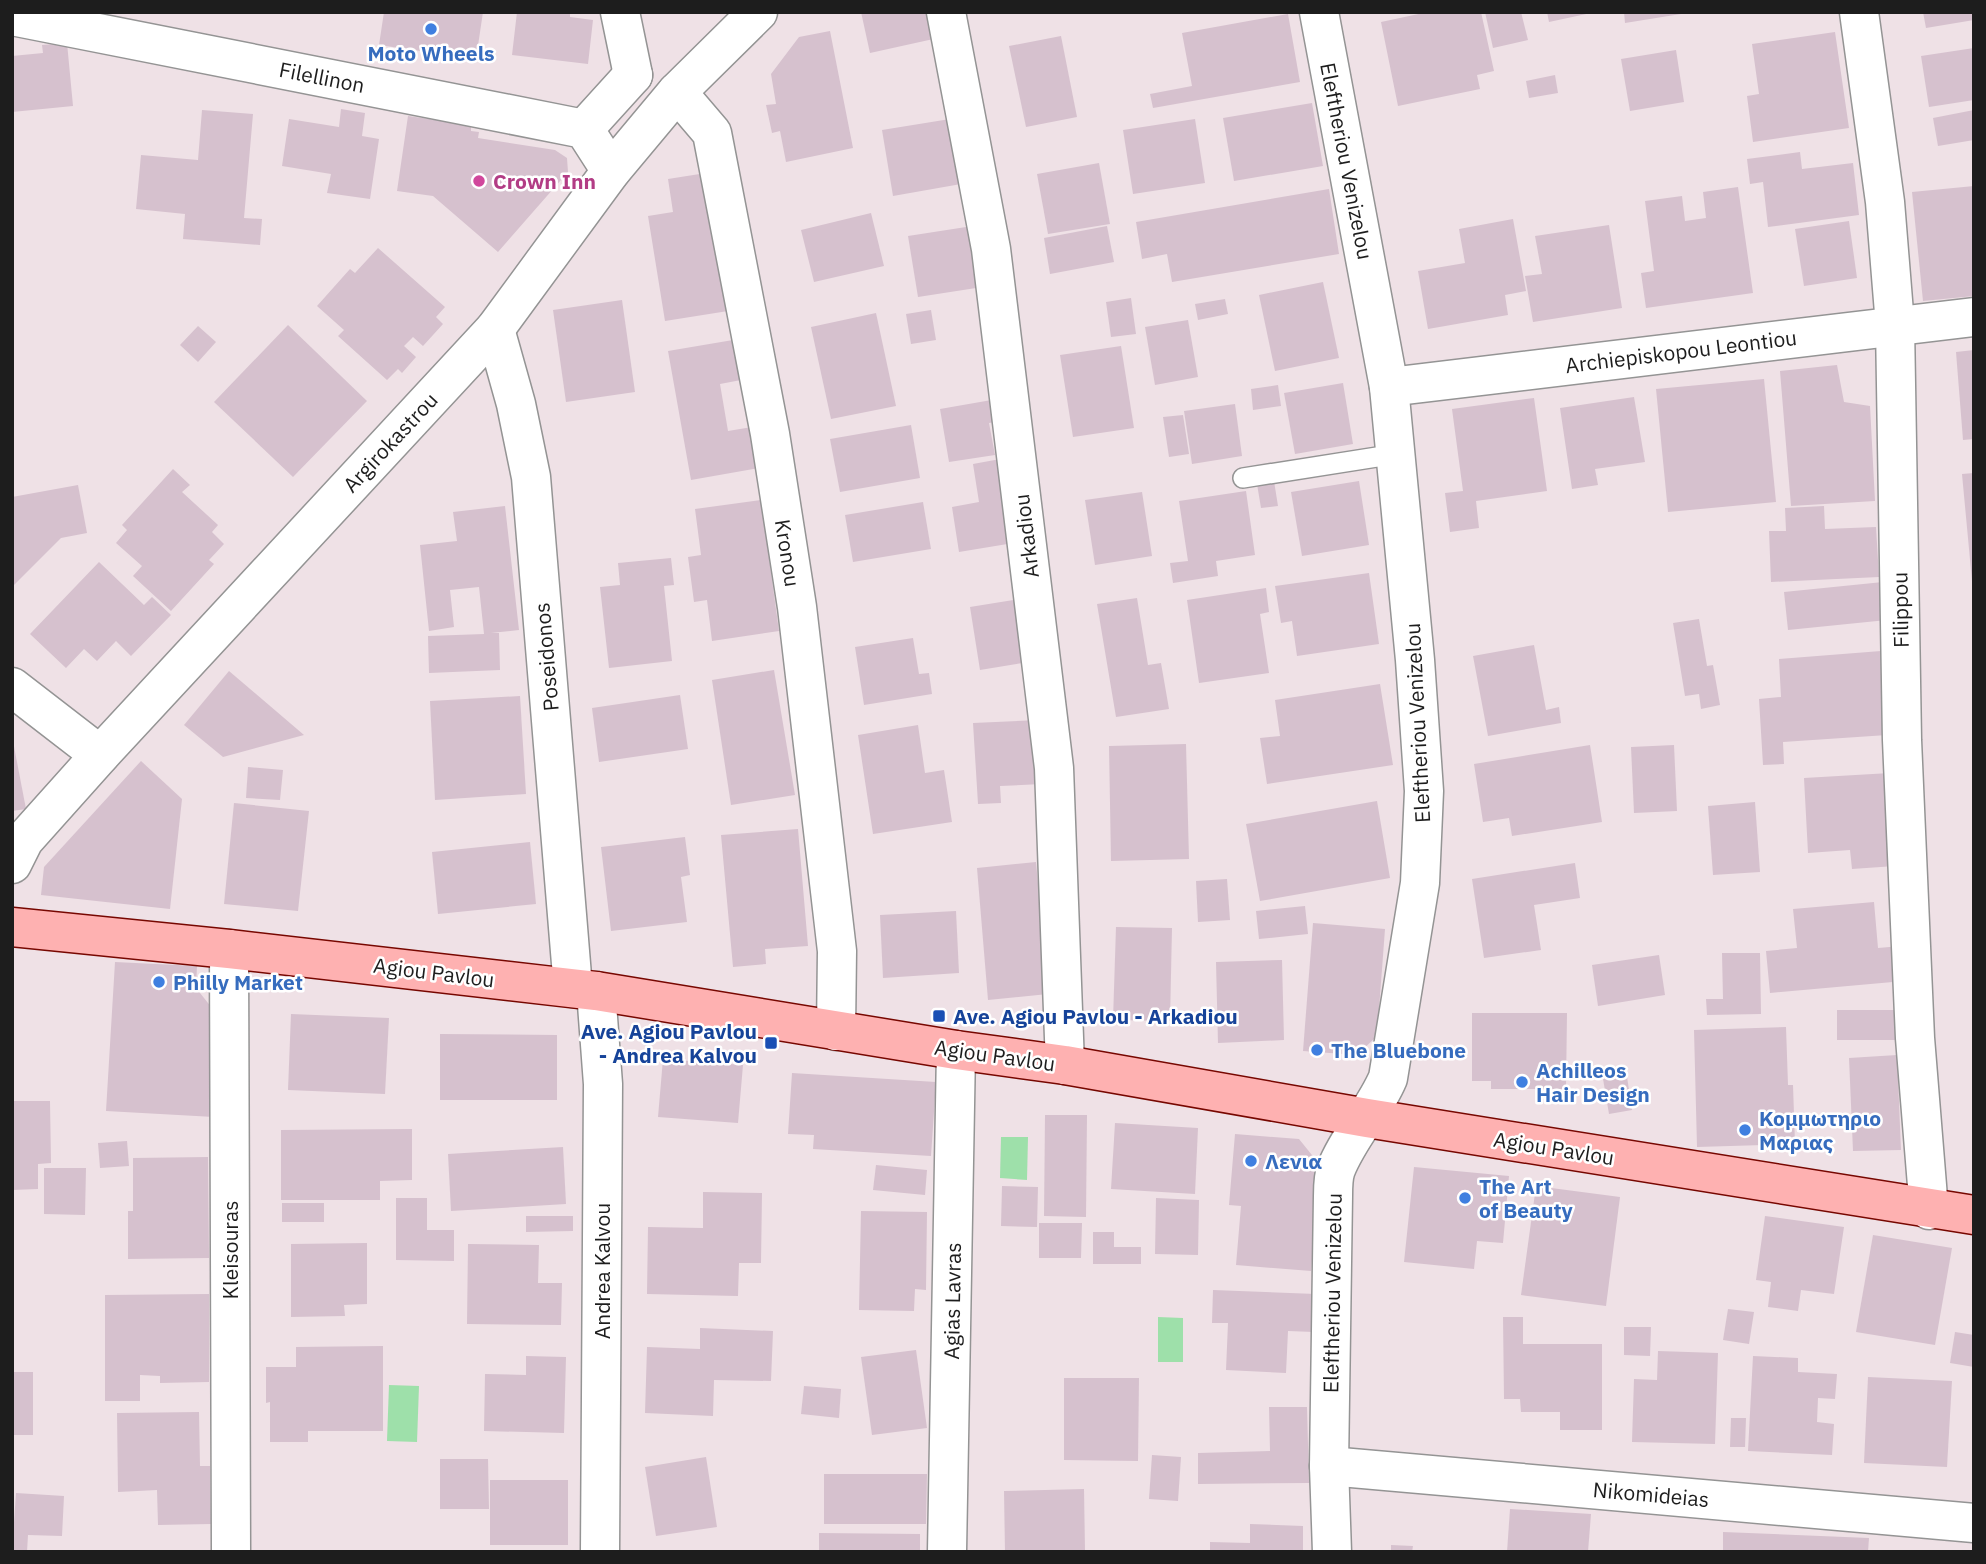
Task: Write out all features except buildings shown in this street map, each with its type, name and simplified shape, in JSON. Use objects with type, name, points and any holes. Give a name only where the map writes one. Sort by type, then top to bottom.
[{"type":"main road","name":"Agiou Pavlou","points":[[12,927],[584,990],[1065,1065],[1367,1118],[1929,1210],[1974,1215]]},
{"type":"street","points":[[620,12],[634,75]]},
{"type":"street","name":"Argirokastrou","points":[[12,864],[24,840],[100,755],[495,329],[611,171],[679,90],[758,12]]},
{"type":"street","name":"Arkadiou","points":[[946,12],[991,249],[1055,768],[1065,1065]]},
{"type":"street","name":"Eleftheriou Venizelou","points":[[1319,12],[1389,387],[1415,660],[1424,791],[1420,883],[1388,1078],[1367,1118],[1348,1142],[1335,1172],[1329,1466],[1332,1552]]},
{"type":"street","name":"Filippou","points":[[1859,12],[1885,202],[1895,324],[1903,768],[1915,1038],[1929,1210]]},
{"type":"street","name":"Filellinon","points":[[12,16],[584,129]]},
{"type":"street","points":[[634,75],[679,90]]},
{"type":"street","points":[[611,171],[584,129],[634,75]]},
{"type":"street","name":"Kronou","points":[[679,90],[712,133],[770,434],[797,607],[837,951],[836,1031]]},
{"type":"street","name":"Archiepiskopou Leontiou","points":[[1389,387],[1895,324],[1974,317]]},
{"type":"street","name":"Poseidonos","points":[[495,329],[516,404],[531,477],[584,990]]},
{"type":"street","points":[[12,687],[100,755]]},
{"type":"street","name":"Kleisouras","points":[[229,949],[232,1552]]},
{"type":"street","name":"Andrea Kalvou","points":[[584,990],[603,1084],[600,1552]]},
{"type":"street","name":"Agias Lavras","points":[[947,1552],[956,1050]]},
{"type":"street","name":"Nikomideias","points":[[1329,1466],[1970,1519]]},
{"type":"lane","points":[[1243,478],[1396,454]]},
{"type":"shaded area","points":[[1001,1137],[1028,1137],[1027,1180],[1000,1178]]},
{"type":"shaded area","points":[[1158,1317],[1183,1318],[1183,1362],[1158,1362]]},
{"type":"shaded area","points":[[389,1385],[419,1386],[417,1442],[387,1441]]},
{"type":"place","name":"Moto Wheels","points":[[431,29]]},
{"type":"place","name":"Crown Inn","points":[[479,181]]},
{"type":"place","name":"Philly Market","points":[[159,982]]},
{"type":"place","name":"Ave. Agiou Pavlou - Arkadiou","points":[[939,1016]]},
{"type":"place","name":"Ave. Agiou Pavlou - Andrea Kalvou","points":[[771,1043]]},
{"type":"place","name":"The Bluebone","points":[[1317,1050]]},
{"type":"place","name":"Achilleos Hair Design","points":[[1522,1082]]},
{"type":"place","name":"Κομμωτηριο Μαριας","points":[[1745,1130]]},
{"type":"place","name":"Λενια","points":[[1251,1161]]},
{"type":"place","name":"The Art of Beauty","points":[[1465,1198]]}]
